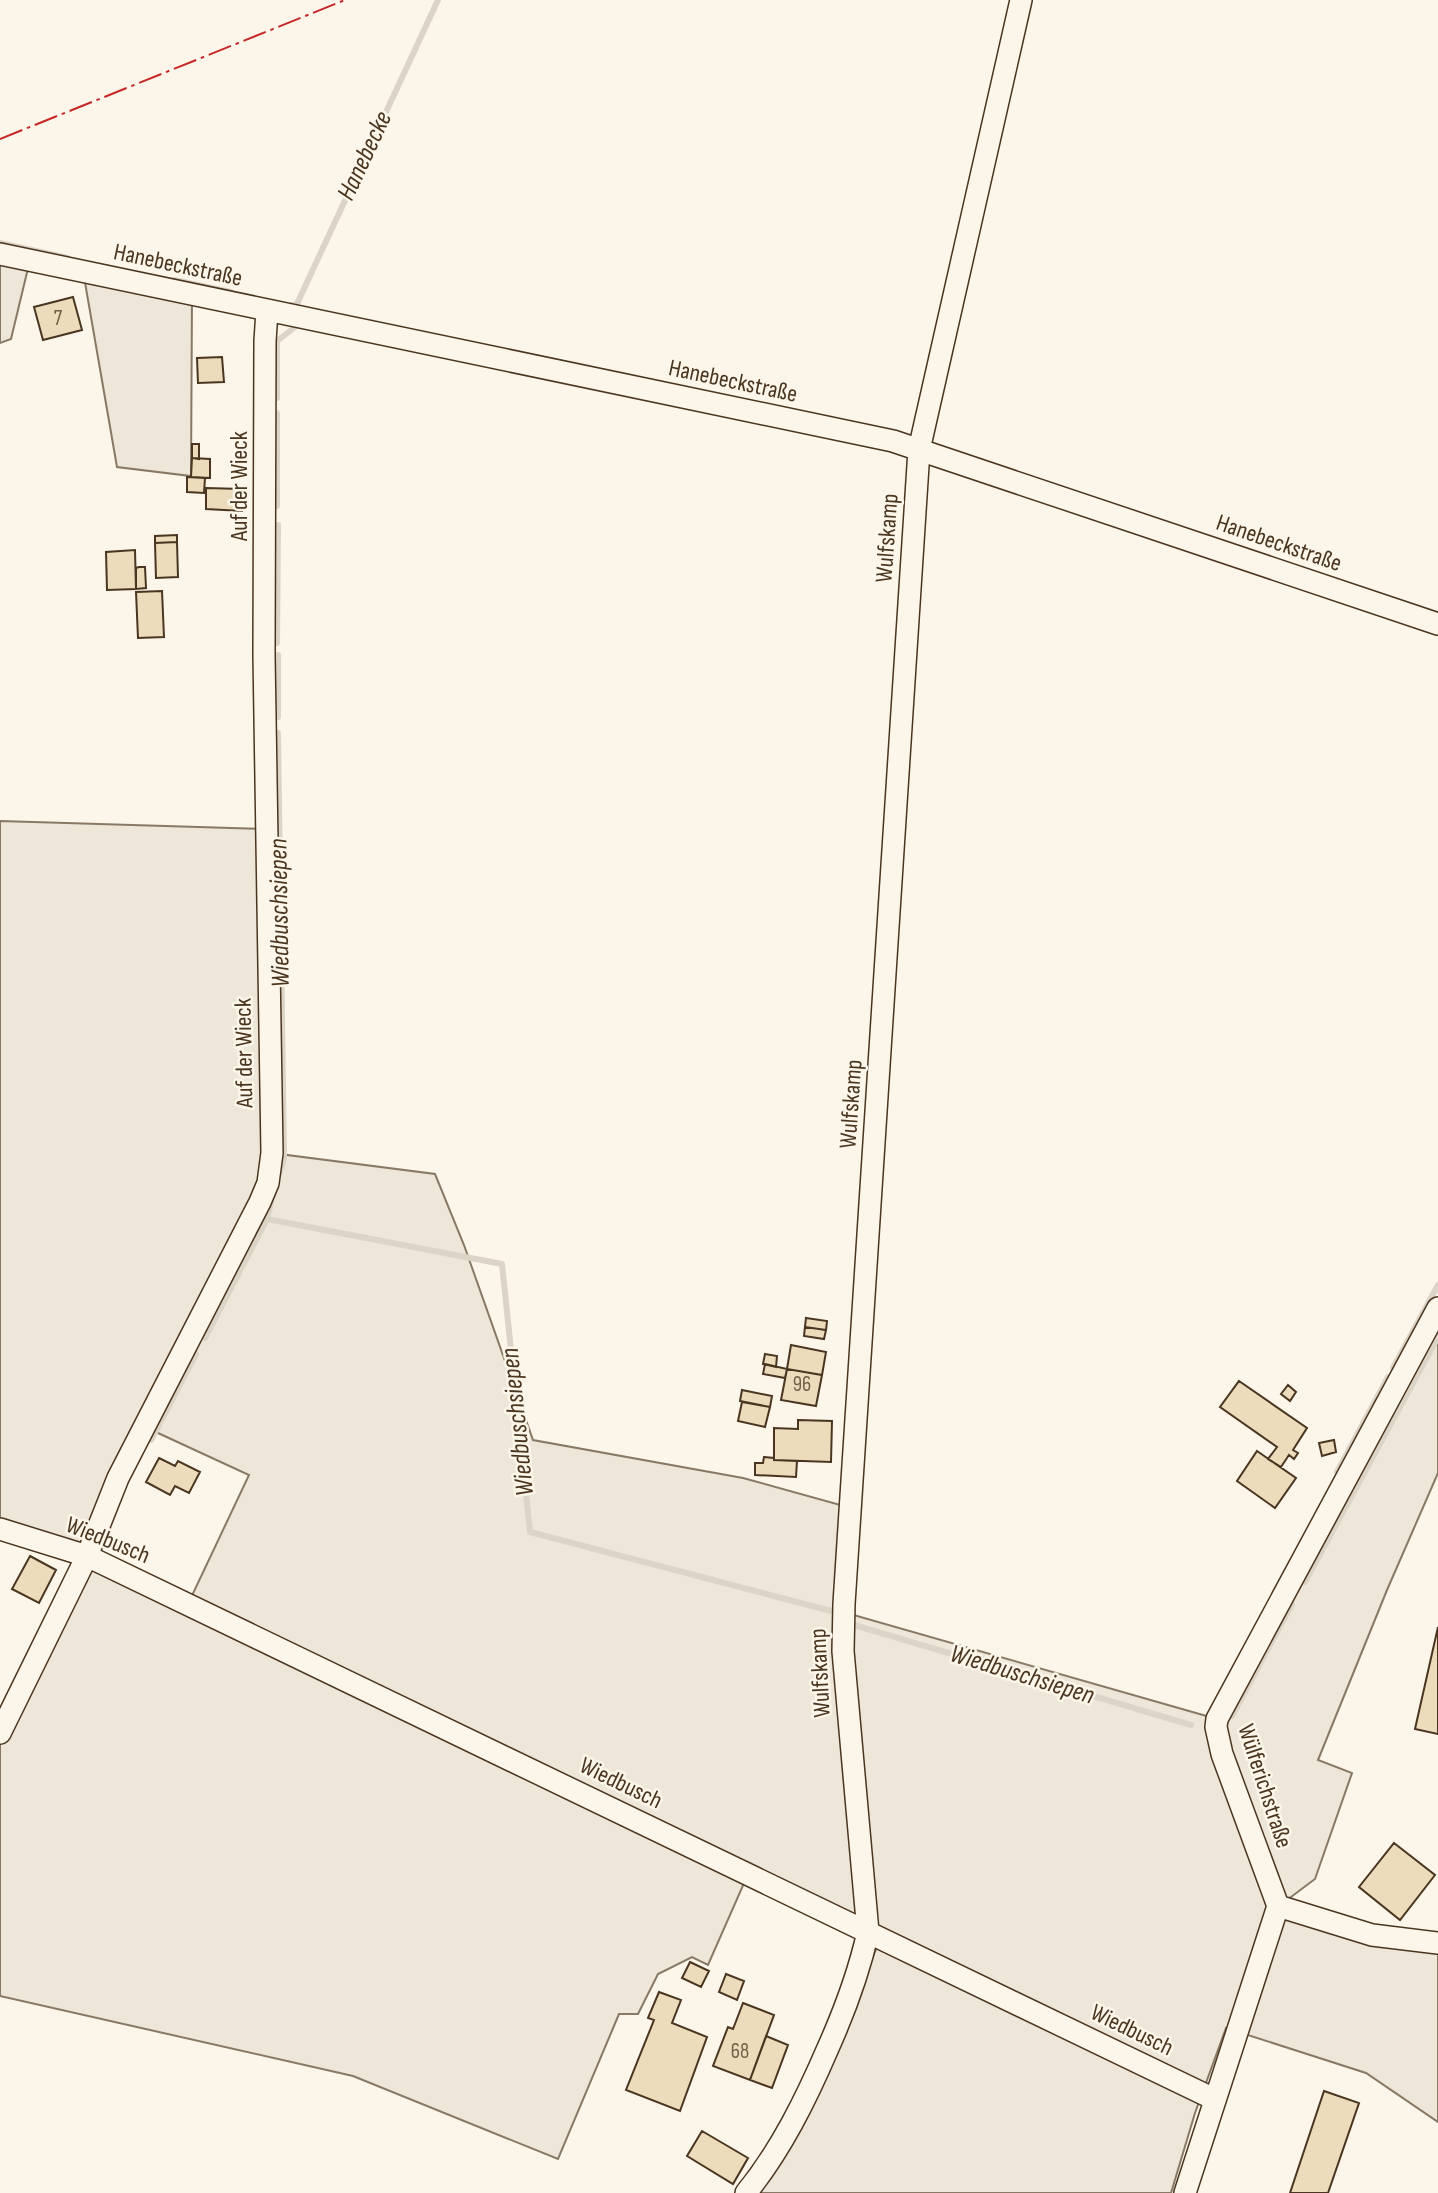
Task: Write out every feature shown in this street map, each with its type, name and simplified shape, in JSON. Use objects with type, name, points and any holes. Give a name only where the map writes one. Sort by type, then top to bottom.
[{"type":"street","name":"Wulfskamp","points":[[746,2193],[805,2101],[845,2008],[863,1957],[868,1932],[844,1663],[844,1604],[919,450],[1021,0]]},
{"type":"street","name":"Hanebeckstraße","points":[[0,254],[893,441],[1438,625]]},
{"type":"street","name":"Auf der Wieck","points":[[0,1733],[87,1556],[118,1478],[268,1183],[272,1153],[264,655],[267,311]]},
{"type":"street","name":"Wülferichstraße","points":[[1278,1906],[1222,1754],[1216,1727],[1217,1719],[1438,1308]]},
{"type":"street","name":"Wiedbusch","points":[[0,1529],[87,1556],[1214,2099]]},
{"type":"street","points":[[1185,2193],[1278,1906],[1372,1935],[1438,1943]]},
{"type":"shaded area","points":[[0,254],[30,260],[11,339],[0,343]]},
{"type":"shaded area","points":[[83,271],[192,295],[191,476],[117,467]]},
{"type":"shaded area","points":[[0,821],[268,829],[272,1153],[435,1174],[464,1245],[533,1440],[743,1478],[844,1506],[850,1614],[1217,1719],[1438,1317],[1438,1473],[1318,1760],[1352,1773],[1315,1879],[1279,1906],[1438,1943],[1438,2122],[1366,2073],[1226,2028],[1195,2113],[1171,2193],[752,2193],[850,2010],[883,1933],[748,1874],[708,1965],[692,1957],[658,1974],[638,2014],[619,2014],[558,2159],[353,2076],[0,1996],[0,1733],[86,1556],[0,1529]],"holes":[[[145,1427],[249,1475],[189,1602],[87,1555]]]},
{"type":"building","points":[[73,297],[82,330],[43,340],[34,307]]},
{"type":"building","points":[[222,357],[224,382],[198,383],[197,358]]},
{"type":"building","points":[[192,444],[199,444],[199,459],[192,458]]},
{"type":"building","points":[[192,458],[210,459],[210,478],[191,477]]},
{"type":"building","points":[[187,477],[205,478],[204,493],[187,492]]},
{"type":"building","points":[[206,488],[241,489],[242,511],[206,509]]},
{"type":"building","points":[[177,535],[177,542],[155,543],[155,536]]},
{"type":"building","points":[[177,542],[178,577],[156,578],[155,543]]},
{"type":"building","points":[[135,550],[136,589],[107,590],[106,552]]},
{"type":"building","points":[[145,567],[146,588],[136,589],[136,568]]},
{"type":"building","points":[[162,591],[164,637],[138,638],[136,592]]},
{"type":"building","points":[[806,1318],[827,1321],[826,1330],[805,1327]]},
{"type":"building","points":[[805,1327],[826,1330],[824,1339],[804,1336]]},
{"type":"building","points":[[791,1345],[826,1352],[822,1375],[787,1369]]},
{"type":"building","points":[[765,1354],[777,1356],[776,1367],[763,1364]]},
{"type":"building","points":[[765,1364],[787,1369],[785,1378],[763,1374]]},
{"type":"building","points":[[787,1369],[822,1375],[816,1406],[781,1400]]},
{"type":"building","points":[[1239,1381],[1307,1428],[1293,1450],[1298,1453],[1294,1459],[1289,1455],[1281,1467],[1268,1459],[1277,1447],[1220,1407]]},
{"type":"building","points":[[1288,1385],[1296,1392],[1290,1401],[1281,1394]]},
{"type":"building","points":[[742,1390],[772,1396],[770,1407],[740,1401]]},
{"type":"building","points":[[742,1402],[770,1407],[765,1427],[738,1421]]},
{"type":"building","points":[[798,1420],[832,1421],[831,1462],[774,1460],[774,1428],[798,1429]]},
{"type":"building","points":[[1334,1440],[1336,1452],[1322,1456],[1319,1443]]},
{"type":"building","points":[[1257,1451],[1296,1478],[1275,1508],[1237,1481]]},
{"type":"building","points":[[764,1457],[797,1461],[796,1477],[755,1475],[755,1463],[763,1463]]},
{"type":"building","points":[[159,1458],[175,1466],[178,1461],[200,1472],[189,1493],[175,1486],[170,1495],[146,1482]]},
{"type":"building","points":[[30,1556],[56,1570],[39,1603],[12,1589]]},
{"type":"building","points":[[1438,1627],[1438,1734],[1415,1729]]},
{"type":"building","points":[[1394,1843],[1435,1875],[1400,1920],[1359,1887]]},
{"type":"building","points":[[690,1962],[709,1971],[701,1987],[682,1978]]},
{"type":"building","points":[[726,1974],[744,1981],[737,2000],[719,1992]]},
{"type":"building","points":[[659,1992],[681,2000],[672,2023],[707,2037],[680,2111],[626,2090],[654,2020],[648,2018]]},
{"type":"building","points":[[743,2003],[774,2015],[750,2080],[713,2066],[728,2027],[733,2029]]},
{"type":"building","points":[[766,2036],[788,2045],[772,2088],[750,2080]]},
{"type":"building","points":[[1324,2091],[1359,2103],[1328,2193],[1290,2193]]},
{"type":"building","points":[[702,2131],[748,2158],[733,2184],[687,2156]]},
{"type":"waterway","name":"Hanebecke","points":[[291,305],[296,306],[438,0]]},
{"type":"waterway","name":"Hanebecke","points":[[0,243],[68,258]]},
{"type":"waterway","name":"Hanebecke","points":[[174,280],[231,292]]},
{"type":"waterway","name":"Wiedbuschsiepen","points":[[277,398],[277,341],[295,327]]},
{"type":"waterway","name":"Wiedbuschsiepen","points":[[277,413],[277,506]]},
{"type":"waterway","name":"Wiedbuschsiepen","points":[[277,643],[278,525]]},
{"type":"waterway","name":"Wiedbuschsiepen","points":[[278,655],[278,717]]},
{"type":"waterway","name":"Wiedbuschsiepen","points":[[278,733],[284,1158],[279,1174]]},
{"type":"waterway","points":[[205,1338],[267,1219],[272,1198]]},
{"type":"waterway","name":"Wiedbuschsiepen","points":[[267,1219],[502,1264],[530,1532],[831,1611]]},
{"type":"waterway","points":[[1393,1368],[1438,1285]]},
{"type":"waterway","name":"Wiedbuschsiepen","points":[[1305,1582],[1438,1337]]},
{"type":"waterway","points":[[151,1440],[196,1354]]},
{"type":"waterway","points":[[1337,1472],[1388,1377]]},
{"type":"waterway","name":"Wiedbuschsiepen","points":[[1232,1716],[1292,1604]]},
{"type":"waterway","name":"Wiedbuschsiepen","points":[[854,1625],[1191,1725]]},
{"type":"power","points":[[0,139],[345,0]]}]
